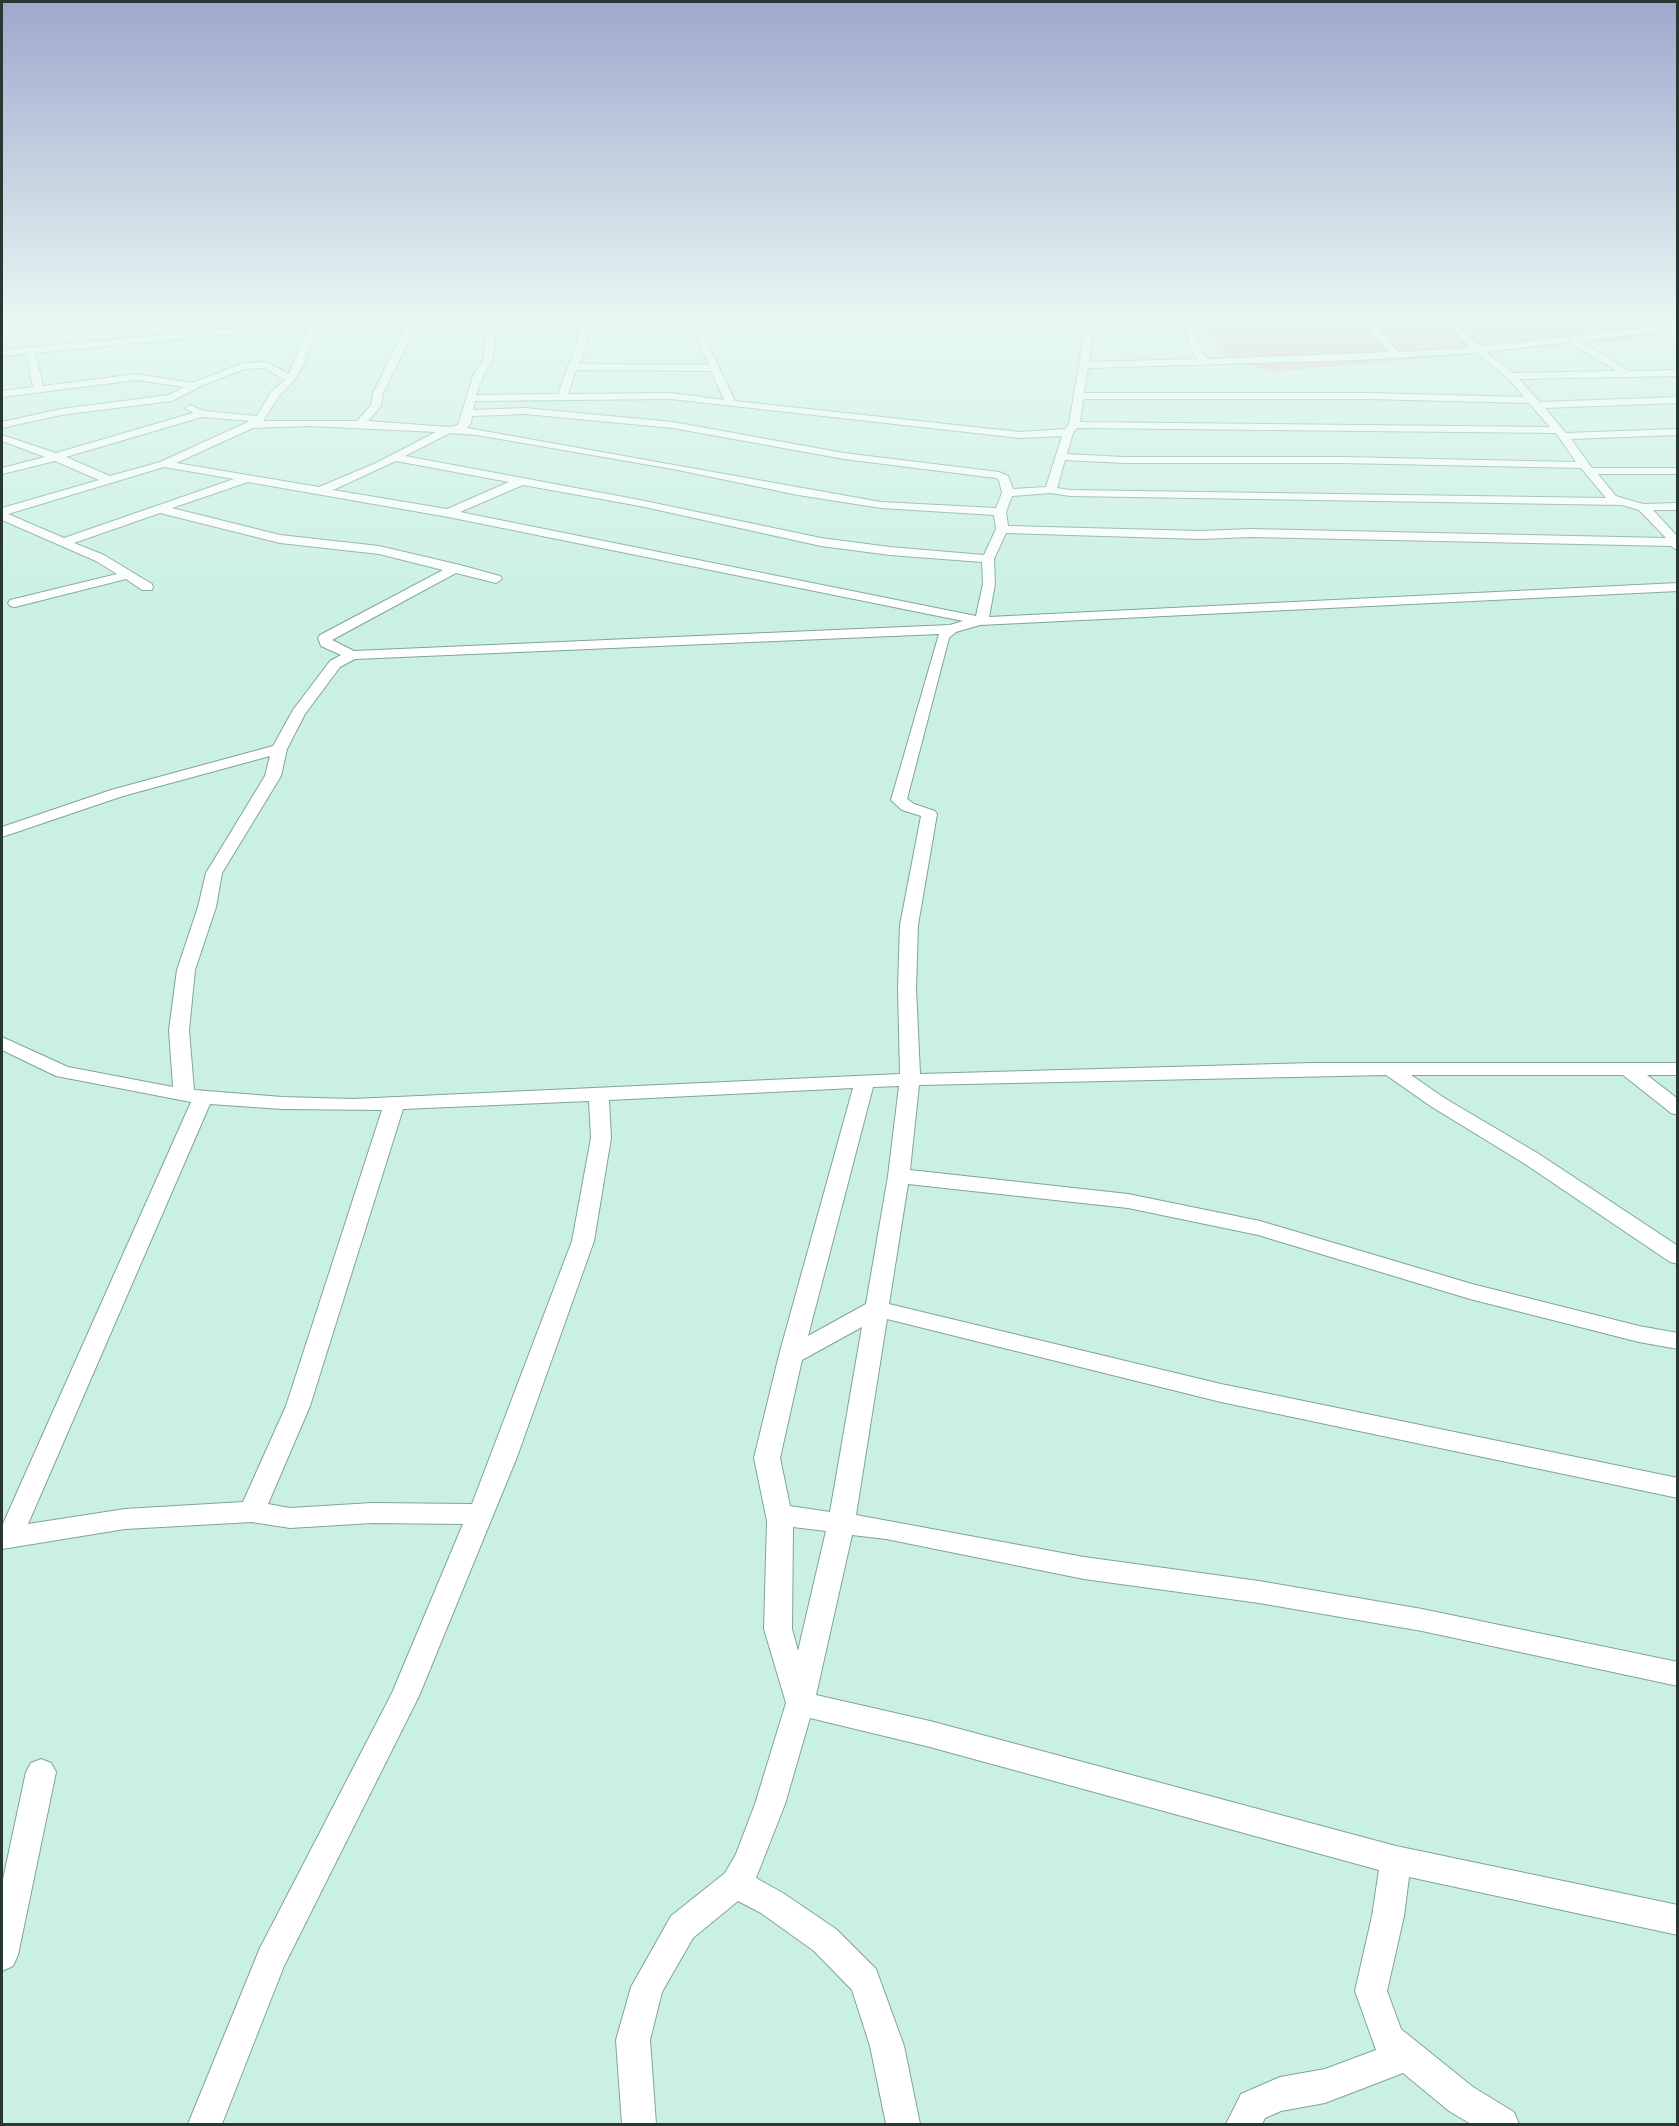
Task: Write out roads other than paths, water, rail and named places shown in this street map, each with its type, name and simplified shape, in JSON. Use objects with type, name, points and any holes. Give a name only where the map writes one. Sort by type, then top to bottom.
[{"type":"street","points":[[2,425],[42,416]]},
{"type":"street","points":[[2,471],[194,416]]},
{"type":"street","points":[[217,416],[256,422],[477,432],[602,453],[798,492],[882,505],[999,512]]},
{"type":"street","points":[[2,514],[164,464],[256,422],[260,416]]},
{"type":"street","points":[[359,425],[367,416]]},
{"type":"street","points":[[318,492],[396,458],[448,430],[462,427],[468,416]]},
{"type":"street","points":[[580,416],[673,425],[844,456],[999,475],[1004,478],[1008,493],[999,512],[1002,529],[988,559],[988,584],[981,621]]},
{"type":"street","points":[[850,416],[1020,435],[1071,428],[1561,433],[1612,436],[1677,432]]},
{"type":"street","points":[[1051,490],[1073,416]]},
{"type":"street","points":[[1547,416],[1612,498],[1643,507],[1677,506]]},
{"type":"street","points":[[2,438],[56,457],[109,480]]},
{"type":"street","points":[[1062,457],[1124,460],[1352,460],[1677,471]]},
{"type":"street","points":[[396,458],[640,503],[821,542],[890,551],[988,559]]},
{"type":"street","points":[[164,464],[448,513],[981,621]]},
{"type":"street","points":[[64,542],[246,479]]},
{"type":"street","points":[[448,513],[522,481]]},
{"type":"street","points":[[1008,493],[1051,490],[1082,493],[1622,502]]},
{"type":"street","points":[[1643,507],[1657,520],[1676,545]]},
{"type":"street","points":[[160,509],[280,539],[379,550],[496,579]]},
{"type":"street","points":[[2,514],[100,558],[147,586]]},
{"type":"street","points":[[1002,529],[1200,535],[1251,533],[1676,545]]},
{"type":"street","points":[[352,655],[326,643],[325,638],[456,568]]},
{"type":"street","points":[[2,598],[20,605],[128,575]]},
{"type":"street","points":[[5,1539],[193,1097],[179,1030],[186,970],[207,907],[214,873],[273,776],[279,749],[298,712],[335,664],[352,655],[951,629],[981,621],[1677,587]]},
{"type":"street","points":[[639,2124],[633,2040],[646,1987],[682,1927],[736,1883],[749,1861],[770,1804],[800,1703],[841,1525],[899,1176],[910,1080],[907,988],[909,925],[929,814],[908,807],[899,800],[943,637],[951,629]]},
{"type":"street","points":[[2,832],[117,793],[279,749]]},
{"type":"street","points":[[2,1043],[63,1072],[193,1097],[294,1104],[599,1095],[865,1081],[1312,1069],[1630,1071],[1677,1069]]},
{"type":"street","points":[[1390,1069],[1439,1103],[1532,1159],[1677,1257]]},
{"type":"street","points":[[1630,1071],[1677,1109]]},
{"type":"street","points":[[800,1703],[778,1629],[778,1515],[767,1458],[791,1354],[865,1081]]},
{"type":"street","points":[[205,2124],[271,1959],[405,1696],[504,1457],[583,1241],[601,1138],[599,1095]]},
{"type":"street","points":[[252,1512],[298,1406],[395,1102]]},
{"type":"street","points":[[899,1176],[1128,1201],[1238,1224],[1327,1247],[1470,1291],[1639,1334],[1677,1341]]},
{"type":"street","points":[[791,1354],[876,1310],[928,1320],[1221,1393],[1677,1488]]},
{"type":"street","points":[[5,1539],[124,1519],[252,1512],[290,1518],[372,1513],[480,1514]]},
{"type":"street","points":[[778,1515],[841,1525],[886,1529],[1084,1568],[1259,1592],[1410,1618],[1677,1674]]},
{"type":"street","points":[[800,1703],[930,1734],[1396,1860],[1677,1920]]},
{"type":"street","points":[[2,1955],[41,1772]]},
{"type":"street","points":[[1396,1860],[1388,1916],[1371,1991],[1389,2040],[1461,2099],[1502,2124]]},
{"type":"street","points":[[736,1883],[772,1903],[825,1940],[865,1980],[887,2046],[903,2124]]},
{"type":"street","points":[[1243,2124],[1253,2106],[1280,2094],[1325,2086],[1407,2055]]}]
